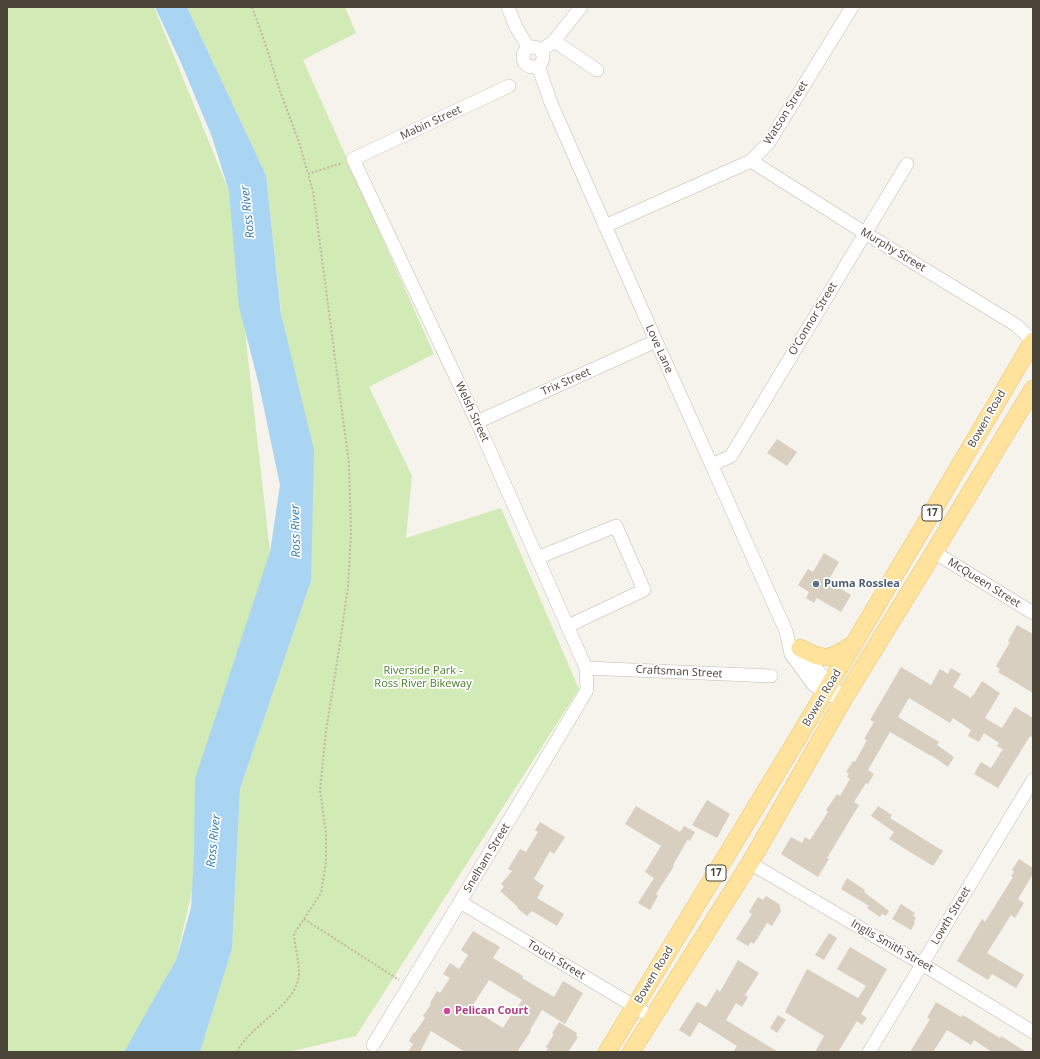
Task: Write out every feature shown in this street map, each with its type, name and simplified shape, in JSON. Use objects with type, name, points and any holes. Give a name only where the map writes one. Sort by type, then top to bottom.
[{"type":"main road","name":"Bowen Road","points":[[607,1052],[854,644],[1033,341]]},
{"type":"main road","name":"Bowen Road","points":[[630,1052],[750,863],[843,700],[1033,389]]},
{"type":"main road","points":[[800,648],[814,656],[828,658],[854,644]]},
{"type":"street","points":[[508,7],[516,27],[528,47]]},
{"type":"street","points":[[541,51],[554,41],[581,7]]},
{"type":"street","name":"Watson Street","points":[[605,226],[751,161],[769,142],[852,7]]},
{"type":"street","points":[[554,41],[597,70]]},
{"type":"street","points":[[534,46],[540,49],[543,54],[542,62],[538,66],[528,66],[524,61],[523,55],[528,47],[534,46]]},
{"type":"street","name":"Love Lane","points":[[538,66],[551,103],[786,631],[792,654],[813,684],[827,688],[843,700]]},
{"type":"street","name":"Mabin Street","points":[[353,159],[509,86]]},
{"type":"street","name":"Welsh Street","points":[[353,159],[477,422],[586,668]]},
{"type":"street","name":"Murphy Street","points":[[751,161],[865,233],[1016,325],[1033,341]]},
{"type":"street","name":"O'Connor Street","points":[[712,465],[730,456],[907,164]]},
{"type":"street","name":"Trix Street","points":[[477,422],[656,341]]},
{"type":"street","points":[[537,558],[616,526],[644,590],[568,626]]},
{"type":"street","name":"McQueen Street","points":[[934,552],[1033,613]]},
{"type":"street","name":"Love Lane","points":[[786,631],[817,670],[827,688]]},
{"type":"street","name":"Craftsman Street","points":[[586,668],[771,676]]},
{"type":"street","name":"Snelham Street","points":[[373,1045],[587,690],[586,668]]},
{"type":"street","name":"Lowth Street","points":[[869,1052],[1033,780]]},
{"type":"street","name":"Inglis Smith Street","points":[[750,863],[922,964],[1033,1032]]},
{"type":"street","name":"Touch Street","points":[[460,902],[652,1017]]},
{"type":"path","points":[[237,1052],[251,1034],[289,998],[295,988],[299,976],[294,934],[321,893],[326,862],[326,832],[320,790],[326,731],[340,650],[348,586],[351,532],[349,464],[314,199],[299,142],[252,7]]},
{"type":"path","points":[[308,174],[353,159]]},
{"type":"path","points":[[304,919],[409,986]]},
{"type":"green space","points":[[7,7],[154,7],[229,191],[270,552],[176,960],[126,1052],[7,1052]]},
{"type":"green space","name":"Riverside Park - Ross River Bikeway","points":[[187,7],[345,7],[356,33],[303,60],[434,354],[369,387],[412,476],[406,538],[501,508],[579,689],[356,1036],[289,1052],[200,1052],[232,949],[240,789],[311,581],[266,175]]},
{"type":"water","name":"Ross River","points":[[155,7],[187,7],[266,175],[281,314],[314,450],[311,581],[240,789],[232,949],[200,1052],[124,1052],[176,960],[191,908],[194,854],[195,779],[270,552],[280,485],[259,385],[239,307],[229,191],[212,137],[182,65]]},
{"type":"building","points":[[777,439],[797,452],[787,466],[767,453]]},
{"type":"building","points":[[824,553],[839,562],[828,581],[851,595],[841,612],[817,598],[814,603],[806,598],[809,592],[798,585],[808,569],[813,572]]},
{"type":"building","points":[[1017,625],[1033,634],[1033,693],[998,672],[1000,669],[996,666],[1010,642],[1008,641]]},
{"type":"building","points":[[901,667],[931,685],[940,669],[948,674],[951,668],[961,674],[953,687],[971,698],[982,681],[1000,693],[985,718],[1002,728],[1015,707],[1033,718],[1033,738],[1030,736],[998,788],[974,774],[981,762],[991,768],[1003,749],[997,746],[999,743],[984,733],[979,742],[968,736],[971,730],[953,718],[950,723],[909,698],[898,717],[939,742],[937,745],[954,757],[948,767],[931,755],[890,732],[868,770],[874,774],[868,784],[866,783],[854,802],[859,805],[827,858],[829,859],[818,877],[781,854],[791,837],[802,843],[805,837],[810,840],[828,812],[826,810],[837,794],[840,796],[850,779],[847,777],[849,773],[846,772],[853,761],[855,762],[867,740],[864,739],[874,722],[870,720]]},
{"type":"building","points":[[707,800],[730,814],[717,838],[692,825]]},
{"type":"building","points":[[636,806],[680,832],[684,826],[695,832],[690,841],[688,839],[673,865],[674,866],[656,894],[658,896],[650,910],[638,903],[654,878],[645,872],[661,846],[625,824]]},
{"type":"building","points":[[878,806],[892,815],[890,818],[943,851],[933,866],[889,839],[894,832],[871,816]]},
{"type":"building","points":[[540,822],[565,837],[554,854],[550,851],[534,879],[544,886],[537,898],[564,914],[557,926],[532,911],[527,916],[500,891],[504,887],[501,884],[512,871],[508,869],[520,849],[526,852],[538,832],[535,830]]},
{"type":"building","points":[[1019,859],[1033,868],[1033,874],[1018,899],[1024,903],[1015,918],[1011,915],[987,953],[1024,975],[1016,988],[992,974],[988,980],[957,961],[982,919],[985,922],[1013,877],[1011,876],[1014,872],[1012,870]]},
{"type":"building","points":[[847,878],[865,890],[864,892],[889,911],[886,916],[882,914],[880,917],[867,908],[869,906],[841,889]]},
{"type":"building","points":[[766,896],[779,904],[781,911],[772,926],[767,923],[754,944],[751,942],[748,946],[736,939],[752,914],[749,912],[758,897],[763,900]]},
{"type":"building","points":[[901,904],[915,913],[913,916],[916,918],[914,921],[915,923],[911,930],[892,919]]},
{"type":"building","points":[[473,931],[500,947],[493,958],[523,976],[522,978],[554,997],[563,981],[583,993],[565,1024],[542,1010],[530,1030],[531,1031],[517,1052],[465,1052],[431,1031],[420,1052],[408,1052],[413,1044],[409,1041],[425,1018],[423,1016],[431,1004],[430,1003],[437,991],[440,993],[450,978],[443,974],[450,963],[459,969],[468,955],[461,950]],"holes":[[[489,980],[522,1000],[503,1028],[471,1008]]]},
{"type":"building","points":[[829,933],[837,938],[824,960],[815,955]]},
{"type":"building","points":[[850,947],[887,969],[861,1014],[867,1018],[862,1025],[857,1021],[838,1052],[815,1052],[824,1036],[785,1012],[807,969],[858,998],[866,986],[837,969]]},
{"type":"building","points":[[738,960],[759,973],[745,995],[748,997],[742,1007],[736,1003],[726,1020],[778,1052],[733,1052],[737,1046],[699,1022],[690,1037],[679,1030],[697,1002],[706,1007],[717,989],[720,992]]},
{"type":"building","points":[[936,1002],[961,1017],[963,1015],[1000,1038],[1001,1036],[1026,1052],[992,1052],[974,1040],[971,1045],[947,1030],[933,1052],[910,1052],[930,1019],[927,1018]]},
{"type":"building","points":[[778,1015],[786,1020],[777,1033],[770,1028]]},
{"type":"building","points":[[559,1022],[577,1033],[576,1035],[578,1037],[568,1052],[546,1052],[548,1048],[546,1047],[554,1034],[552,1033]]},
{"type":"place","name":"Puma Rosslea","points":[[816,584]]},
{"type":"place","name":"Pelican Court","points":[[447,1011]]}]
